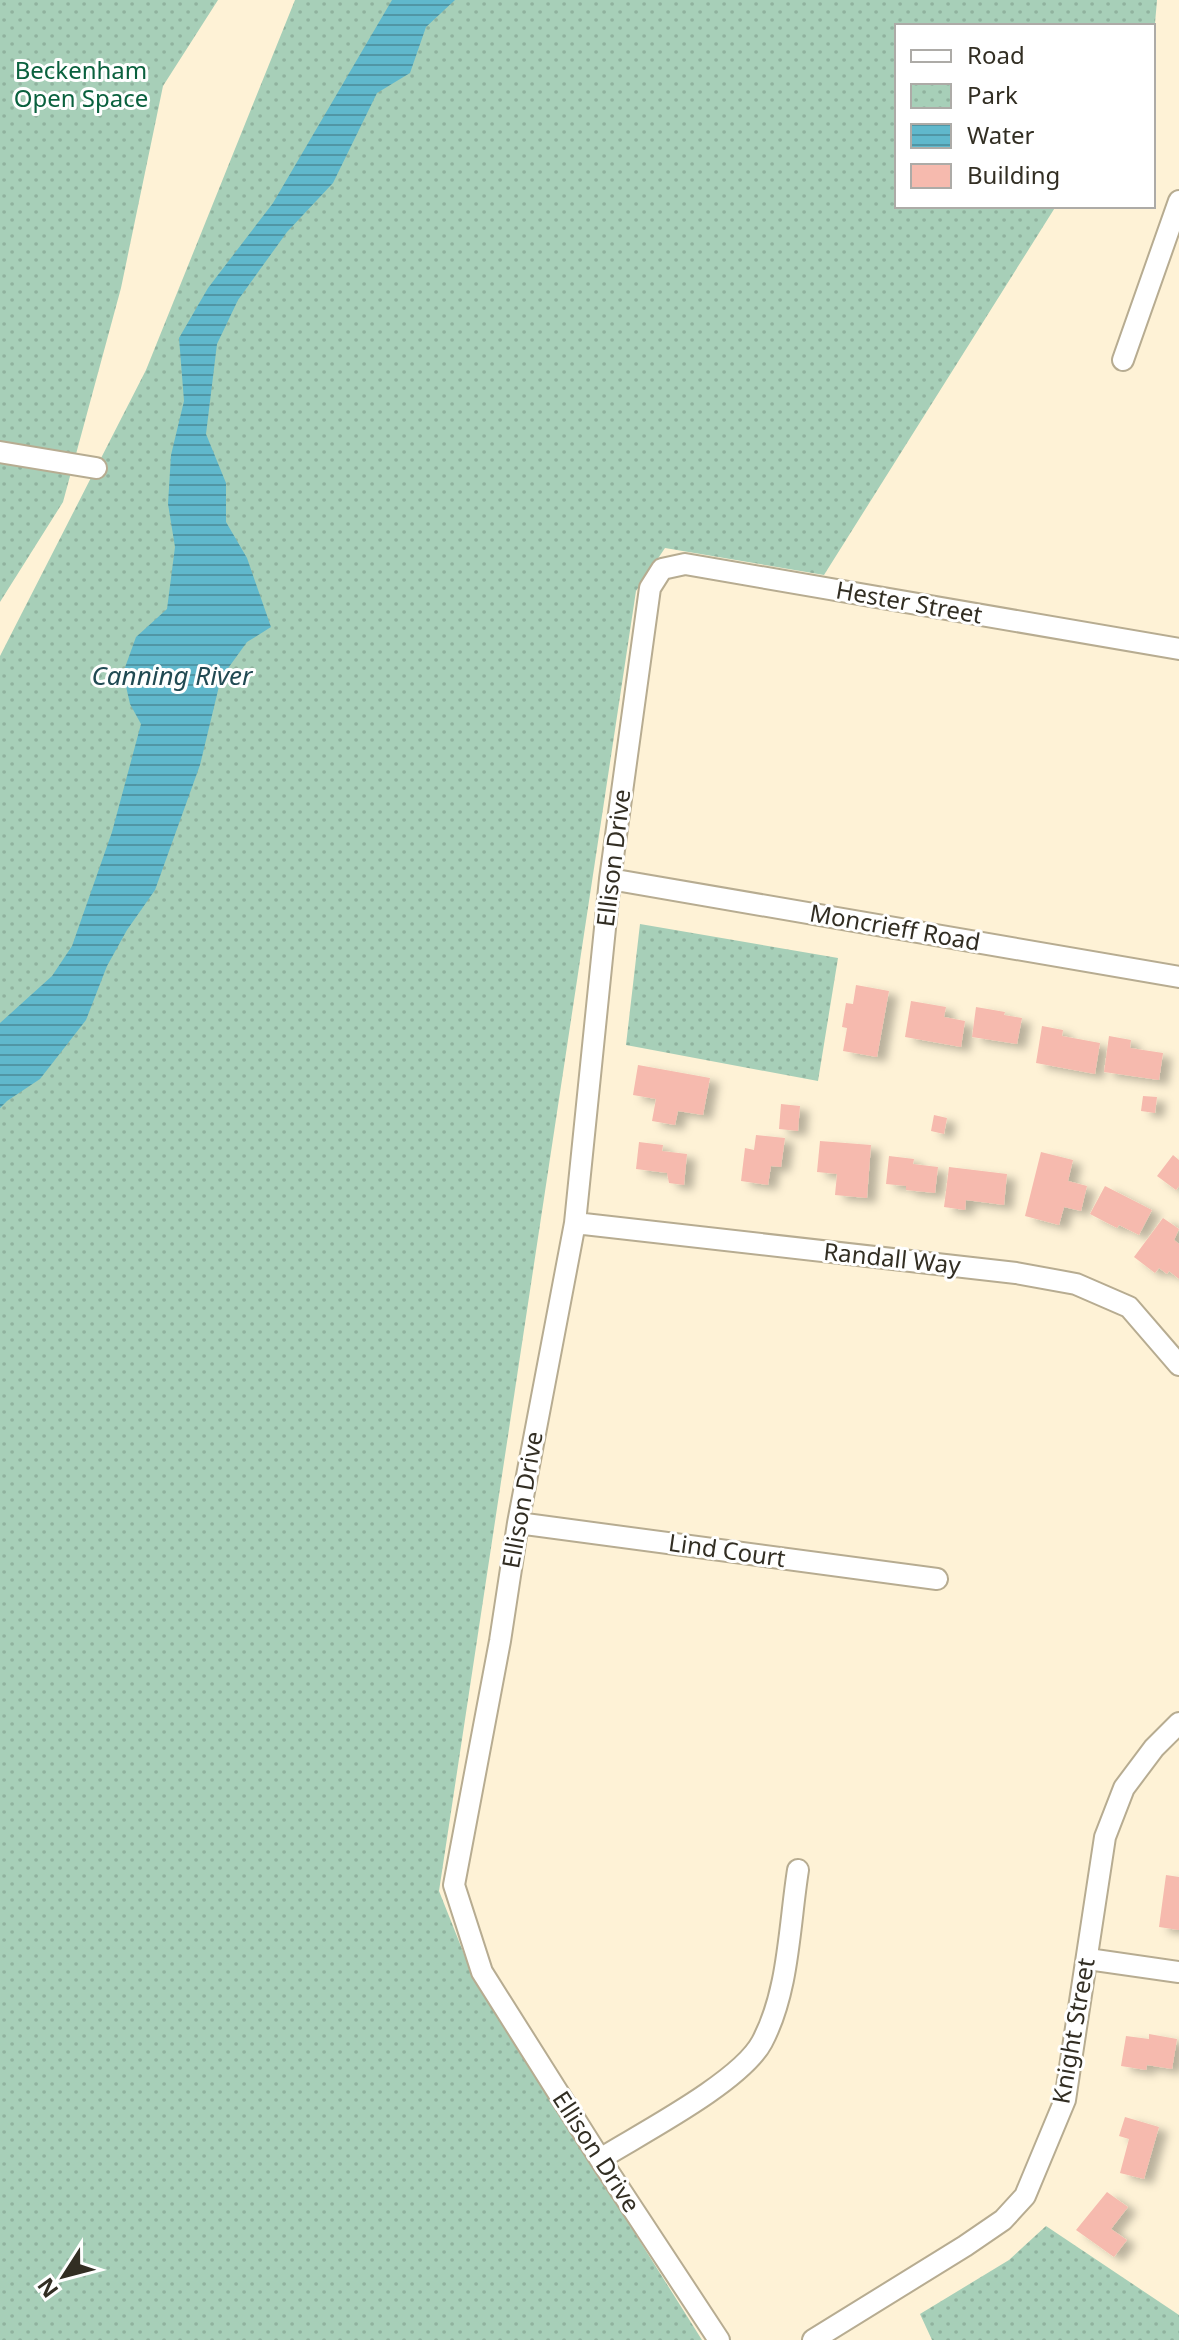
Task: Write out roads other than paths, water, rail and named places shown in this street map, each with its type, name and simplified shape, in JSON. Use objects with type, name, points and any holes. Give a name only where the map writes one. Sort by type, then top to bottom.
[{"type":"street","points":[[1123,360],[1179,201]]},
{"type":"street","points":[[0,452],[96,468]]},
{"type":"street","name":"Hester Street","points":[[650,588],[662,569],[685,564],[1179,649]]},
{"type":"street","name":"Ellison Drive","points":[[650,588],[610,879],[575,1223],[454,1885],[482,1972],[719,2340]]},
{"type":"street","name":"Moncrieff Road","points":[[610,879],[1179,977]]},
{"type":"street","name":"Randall Way","points":[[575,1223],[1016,1273],[1076,1284],[1129,1307],[1179,1365]]},
{"type":"street","name":"Lind Court","points":[[518,1523],[937,1579]]},
{"type":"street","name":"Knight Street","points":[[813,2340],[965,2246],[1003,2220],[1025,2196],[1065,2100],[1105,1837],[1124,1788],[1154,1748],[1179,1723]]},
{"type":"street","points":[[600,2159],[724,2082],[761,2045],[781,1991],[798,1870]]},
{"type":"street","points":[[1088,1959],[1179,1972]]},
{"type":"water","name":"Canning River","points":[[392,0],[455,0],[426,27],[410,73],[377,93],[333,183],[287,232],[238,300],[217,344],[206,434],[226,483],[226,522],[247,558],[271,627],[247,642],[221,678],[200,765],[155,890],[107,966],[86,1020],[40,1079],[0,1108],[0,1023],[52,976],[72,946],[112,832],[141,724],[130,704],[123,673],[136,637],[167,609],[175,547],[168,504],[171,455],[184,401],[179,338],[208,288],[273,203]]},
{"type":"park label","name":"Beckenham Open Space","points":[[81,85]]}]
